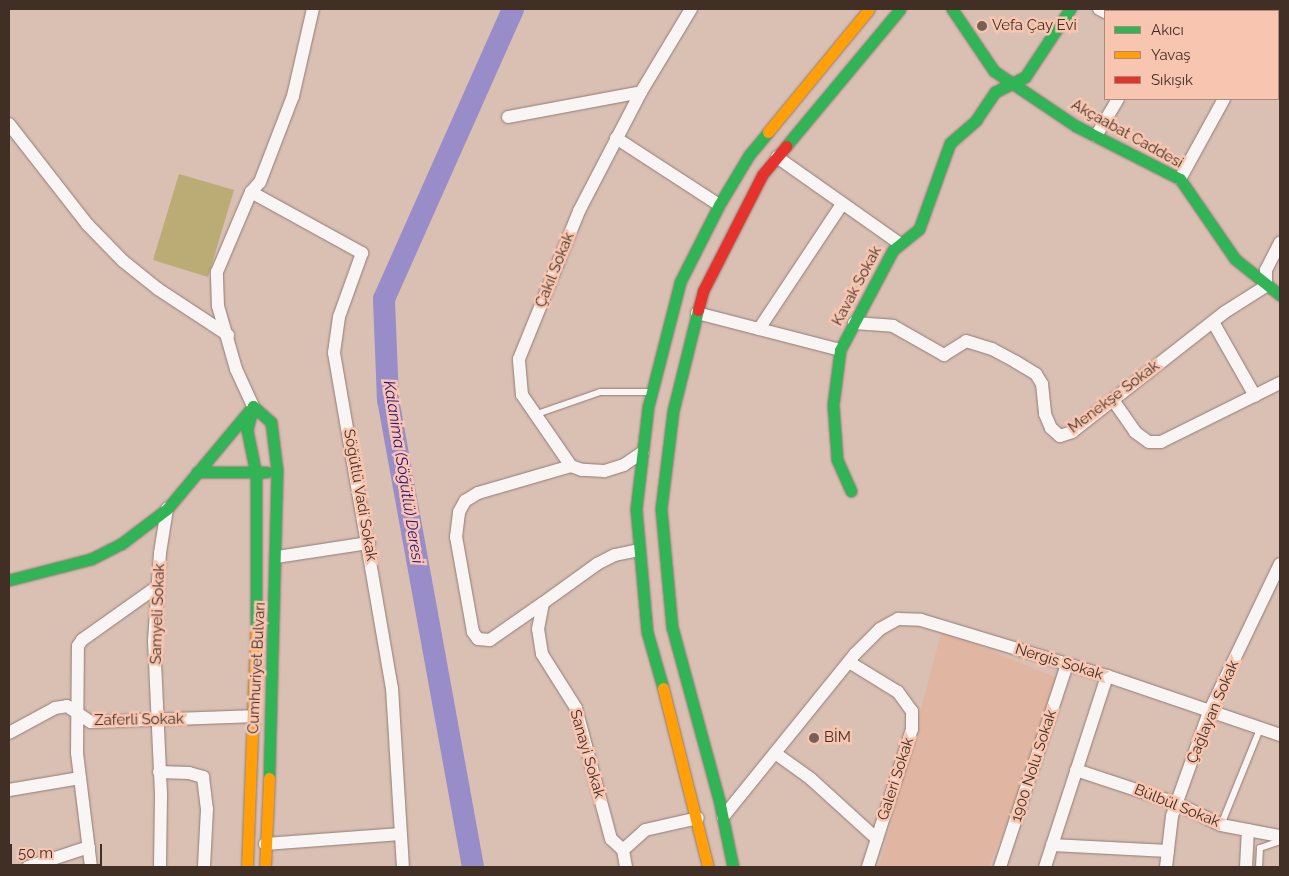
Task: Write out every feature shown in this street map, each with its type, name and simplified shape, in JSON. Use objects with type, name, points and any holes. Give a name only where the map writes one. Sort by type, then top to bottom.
[{"type":"street","points":[[9,580],[66,563],[91,559],[121,544],[167,509],[253,406],[236,369],[228,335],[218,306],[217,272],[251,192],[260,182],[292,96],[313,9]]},
{"type":"street","name":"Çakıl Sokak","points":[[571,466],[522,395],[519,359],[579,211],[641,92],[691,9]]},
{"type":"street","points":[[708,867],[698,818],[647,632],[638,550],[636,509],[652,392],[680,282],[719,206],[749,155],[869,9]]},
{"type":"street","points":[[733,867],[723,817],[672,628],[661,509],[673,411],[703,291],[762,175],[900,9]]},
{"type":"street","name":"Akçaabat Caddesi","points":[[952,9],[987,63],[1010,83],[1096,136],[1180,179],[1235,259],[1266,286],[1280,295]]},
{"type":"street","name":"Kavak Sokak","points":[[851,491],[837,459],[833,405],[840,350],[899,243],[919,229],[950,143],[976,120],[995,92],[1010,83],[1018,82],[1026,77],[1070,9]]},
{"type":"street","points":[[508,117],[641,92]]},
{"type":"street","points":[[1096,136],[1117,100]]},
{"type":"street","points":[[1180,179],[1223,100]]},
{"type":"street","points":[[9,124],[87,224],[123,261],[158,290],[228,335]]},
{"type":"street","points":[[616,138],[719,206]]},
{"type":"street","points":[[777,157],[899,243]]},
{"type":"street","name":"Söğütlü Vadi Sokak","points":[[251,192],[362,253],[334,339],[394,701],[403,867]]},
{"type":"street","points":[[759,329],[842,204]]},
{"type":"street","points":[[1266,286],[1266,270],[1280,242]]},
{"type":"street","name":"Menekşe Sokak","points":[[854,324],[893,326],[944,355],[966,341],[992,349],[1016,362],[1036,374],[1042,384],[1045,414],[1051,428],[1060,436],[1072,432],[1213,322],[1266,286]]},
{"type":"street","points":[[698,313],[840,350]]},
{"type":"street","points":[[1213,322],[1255,396]]},
{"type":"street","points":[[1113,400],[1135,432],[1149,442],[1161,442],[1280,383]]},
{"type":"street","name":"Cumhuriyet Bulvarı","points":[[247,867],[251,716],[258,570],[256,474],[247,430],[253,406],[271,422],[277,470],[276,556],[265,867]]},
{"type":"street","points":[[638,550],[614,555],[597,564],[490,640],[478,639],[474,632],[456,537],[459,512],[465,501],[478,494],[571,466],[582,470],[604,471],[624,465],[643,452]]},
{"type":"street","points":[[197,472],[256,474],[277,470]]},
{"type":"street","name":"Samyeli Sokak","points":[[160,867],[159,772],[154,641],[167,509]]},
{"type":"street","points":[[276,556],[369,543]]},
{"type":"street","name":"Çağlayan Sokak","points":[[1166,867],[1176,803],[1209,712],[1280,564]]},
{"type":"street","points":[[91,867],[80,778],[76,711],[78,646],[158,586]]},
{"type":"street","name":"Sanayi Sokak","points":[[543,603],[538,628],[542,654],[576,708],[611,839],[623,850],[626,867]]},
{"type":"street","name":"Nergis Sokak","points":[[723,817],[849,662],[880,629],[898,619],[908,618],[1107,676],[1280,735]]},
{"type":"street","name":"Galeri Sokak","points":[[849,662],[898,692],[912,711],[912,729],[868,867]]},
{"type":"street","name":"1900 Nolu Sokak","points":[[1000,867],[1067,664]]},
{"type":"street","points":[[1045,867],[1107,676]]},
{"type":"street","name":"Zaferli Sokak","points":[[9,733],[55,708],[67,706],[91,722],[251,716]]},
{"type":"street","points":[[775,753],[811,779],[877,839]]},
{"type":"street","name":"Bülbül Sokak","points":[[1076,770],[1176,803],[1221,825],[1280,836]]},
{"type":"street","points":[[159,772],[189,773],[203,777],[207,809],[204,867]]},
{"type":"street","points":[[9,790],[80,778]]},
{"type":"street","points":[[623,850],[645,830],[698,818]]},
{"type":"street","points":[[1246,867],[1248,830]]},
{"type":"street","points":[[265,844],[401,834]]},
{"type":"street","points":[[1052,845],[1168,851]]},
{"type":"street","points":[[28,867],[88,847]]},
{"type":"lane","points":[[536,414],[600,392],[652,392]]},
{"type":"lane","points":[[1221,825],[1260,729]]},
{"type":"lane","points":[[1259,867],[1260,848],[1280,841]]},
{"type":"shaded area","points":[[179,174],[234,190],[208,277],[153,260]]},
{"type":"shaded area","points":[[942,630],[1064,681],[989,867],[879,867]]},
{"type":"waterway","name":"Kalanima (Söğütlü) Deresi","points":[[473,867],[388,400],[384,299],[513,9]]},
{"type":"traffic: fast","points":[[786,146],[900,9]]},
{"type":"traffic: fast","points":[[952,9],[994,71],[1076,126],[1180,179],[1235,259],[1280,295]]},
{"type":"traffic: fast","points":[[851,491],[837,459],[833,405],[840,350],[893,250],[919,229],[950,143],[976,120],[995,92],[1025,77],[1070,9]]},
{"type":"traffic: fast","points":[[663,688],[647,632],[636,509],[648,407],[680,282],[719,205],[749,155],[768,132]]},
{"type":"traffic: fast","points":[[698,310],[673,411],[661,509],[672,627],[719,800],[733,867]]},
{"type":"traffic: fast","points":[[253,406],[271,422],[277,470],[269,778]]},
{"type":"traffic: fast","points":[[253,406],[247,430],[256,474],[256,631]]},
{"type":"traffic: fast","points":[[9,580],[91,559],[121,544],[167,509],[249,411]]},
{"type":"traffic: fast","points":[[197,472],[266,472]]},
{"type":"traffic: slow","points":[[768,132],[869,9]]},
{"type":"traffic: slow","points":[[247,867],[256,631]]},
{"type":"traffic: slow","points":[[663,688],[708,867]]},
{"type":"traffic: slow","points":[[265,867],[269,778]]},
{"type":"traffic: jam","points":[[698,310],[703,291],[762,175],[786,146]]},
{"type":"place","name":"Vefa Çay Evi","points":[[982,26]]},
{"type":"place","name":"BİM","points":[[814,738]]}]
